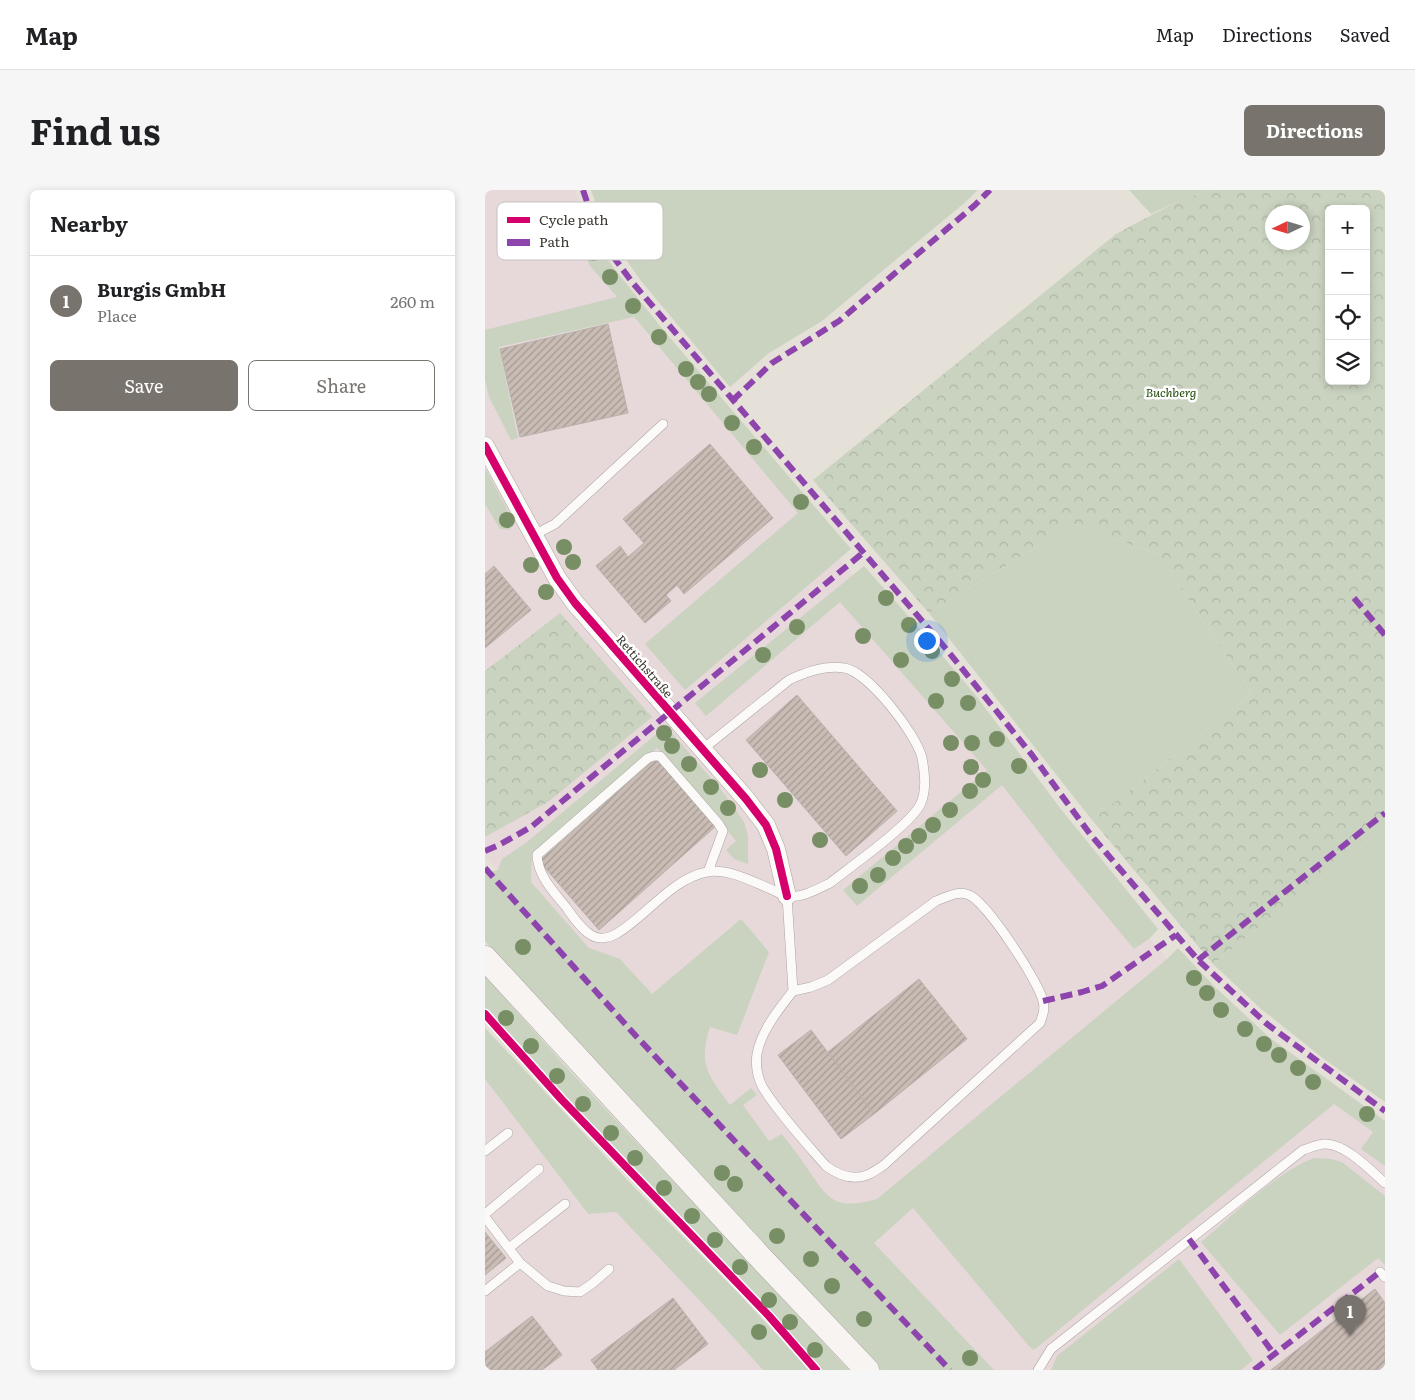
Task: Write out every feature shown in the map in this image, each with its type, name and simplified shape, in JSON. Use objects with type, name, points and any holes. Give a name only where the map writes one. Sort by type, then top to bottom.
[{"type":"main road","points":[[485,958],[747,1243],[867,1370]]},
{"type":"street","name":"Rettichstraße","points":[[485,446],[557,578],[575,603],[747,799],[766,825],[776,849],[787,896]]},
{"type":"lane","points":[[534,535],[555,524],[663,424]]},
{"type":"lane","points":[[703,749],[789,680],[805,672],[846,668],[863,677],[887,701],[913,738],[922,757],[926,784],[921,804],[906,821],[830,883],[817,890],[802,895],[787,896],[741,877],[720,872],[708,872],[696,876],[672,889],[626,928],[606,938],[593,937],[577,923],[542,877],[537,866],[537,855],[648,758],[661,756],[723,831],[708,872]]},
{"type":"lane","points":[[787,896],[793,991],[778,1010],[765,1033],[757,1054],[757,1071],[764,1090],[826,1166],[836,1174],[852,1177],[866,1176],[884,1165],[1040,1023],[1044,1012],[1038,985],[1012,946],[980,902],[970,895],[961,893],[936,901],[828,980],[811,987],[793,991]]},
{"type":"lane","points":[[485,1151],[507,1133]]},
{"type":"lane","points":[[1038,1370],[1038,1367],[1051,1349],[1303,1150],[1326,1143],[1343,1149],[1385,1183]]},
{"type":"lane","points":[[539,1170],[485,1215],[520,1263],[548,1286],[564,1291],[580,1292],[609,1269]]},
{"type":"lane","points":[[509,1248],[565,1204]]},
{"type":"lane","points":[[485,1291],[520,1263]]},
{"type":"shaded area","points":[[485,190],[575,190],[579,202],[497,202],[497,260],[587,260],[590,266],[806,522],[685,690],[839,559],[1013,770],[1081,859],[1223,1024],[1385,1141],[1385,1370],[971,1370],[843,1229],[485,857],[485,837],[548,802],[560,613],[485,671],[485,504],[500,529],[512,518],[485,468]]},
{"type":"shaded area","points":[[485,1079],[587,1214],[616,1211],[763,1370],[485,1370]]},
{"type":"green space","points":[[591,190],[978,190],[822,321],[769,353],[730,387],[641,281],[626,260],[663,260],[663,202],[595,202]]},
{"type":"green space","points":[[1129,190],[1211,190],[1180,200],[1151,214]]},
{"type":"green space","name":"Buchberg","points":[[1211,190],[1385,190],[1385,828],[1213,964],[1092,820],[1252,694],[1159,555],[1074,524],[929,613],[813,480],[1116,234],[1180,200]]},
{"type":"green space","points":[[587,260],[608,260],[660,326],[851,549],[685,690],[645,644],[798,513],[634,317],[499,347],[518,438],[511,440],[489,397],[485,380],[485,330],[617,297]]},
{"type":"green space","points":[[485,468],[512,518],[510,530],[500,529],[485,504]]},
{"type":"green space","points":[[1074,524],[1159,555],[1252,694],[1092,820],[929,613]]},
{"type":"green space","points":[[864,566],[977,697],[1060,808],[1158,929],[1149,939],[1134,949],[1062,862],[1002,785],[857,906],[843,890],[987,770],[840,602],[706,716],[695,703]]},
{"type":"green space","points":[[560,613],[652,717],[548,802],[485,837],[485,671]]},
{"type":"green space","points":[[666,726],[722,791],[744,822],[748,836],[748,864],[734,859],[726,850],[736,841],[657,748],[532,854],[531,882],[589,948],[620,959],[652,994],[741,919],[769,952],[737,1035],[710,1027],[705,1051],[707,1069],[716,1086],[730,1105],[751,1088],[757,1095],[743,1105],[769,1141],[782,1134],[826,1194],[833,1199],[850,1204],[877,1199],[1178,948],[1214,986],[1270,1038],[1385,1121],[1385,1166],[1361,1149],[1373,1132],[1334,1104],[1034,1350],[913,1208],[874,1243],[994,1370],[881,1370],[578,1045],[485,941],[485,873],[498,870],[502,859],[527,842]]},
{"type":"green space","points":[[1385,828],[1385,1102],[1324,1059],[1260,1008],[1213,964]]},
{"type":"green space","points":[[485,976],[569,1070],[849,1370],[823,1370],[759,1300],[592,1127],[485,1010]]},
{"type":"green space","points":[[485,1028],[633,1186],[741,1296],[809,1370],[763,1370],[616,1212],[588,1214],[485,1079]]},
{"type":"green space","points":[[1314,1158],[1342,1162],[1385,1196],[1385,1265],[1378,1258],[1280,1335],[1201,1242],[1270,1184],[1299,1165]]},
{"type":"green space","points":[[1179,1259],[1253,1360],[1241,1370],[1051,1370],[1057,1356]]},
{"type":"building","points":[[608,324],[628,413],[520,437],[500,349]]},
{"type":"building","points":[[710,444],[773,518],[684,594],[677,585],[666,595],[671,601],[645,623],[596,566],[620,546],[628,557],[644,543],[623,519]]},
{"type":"building","points":[[494,566],[531,610],[485,648],[485,574]]},
{"type":"building","points":[[797,695],[897,811],[846,856],[746,740]]},
{"type":"building","points":[[656,758],[716,826],[599,930],[539,861]]},
{"type":"building","points":[[919,979],[967,1039],[874,1114],[828,1052]]},
{"type":"building","points":[[811,1030],[874,1114],[841,1139],[778,1055]]},
{"type":"building","points":[[485,1232],[506,1258],[485,1275]]},
{"type":"building","points":[[1375,1289],[1385,1303],[1385,1370],[1271,1370]]},
{"type":"building","points":[[673,1298],[708,1344],[674,1370],[598,1370],[591,1360]]},
{"type":"building","points":[[532,1316],[540,1326],[485,1368],[485,1352]]},
{"type":"building","points":[[540,1326],[562,1355],[542,1370],[485,1370],[485,1368]]},
{"type":"marked path","points":[[583,190],[587,202]]},
{"type":"marked path","points":[[732,401],[772,363],[839,321],[975,205],[990,190]]},
{"type":"marked path","points":[[616,260],[632,282],[947,650],[1032,755],[1090,834],[1198,960],[1267,1024],[1385,1111]]},
{"type":"marked path","points":[[485,851],[531,827],[864,552]]},
{"type":"marked path","points":[[1354,598],[1385,635]]},
{"type":"marked path","points":[[1198,960],[1385,813]]},
{"type":"marked path","points":[[485,868],[636,1036],[950,1370]]},
{"type":"marked path","points":[[1043,1001],[1102,986],[1176,935]]},
{"type":"marked path","points":[[1189,1239],[1274,1354]]},
{"type":"marked path","points":[[1254,1370],[1380,1272]]},
{"type":"cycle path","points":[[485,446],[557,578],[575,603],[746,799],[766,825],[776,849],[787,896]]},
{"type":"cycle path","points":[[485,1014],[562,1100],[769,1316],[816,1370]]},
{"type":"place","name":"Burgis GmbH","points":[[1350,1336]]}]
